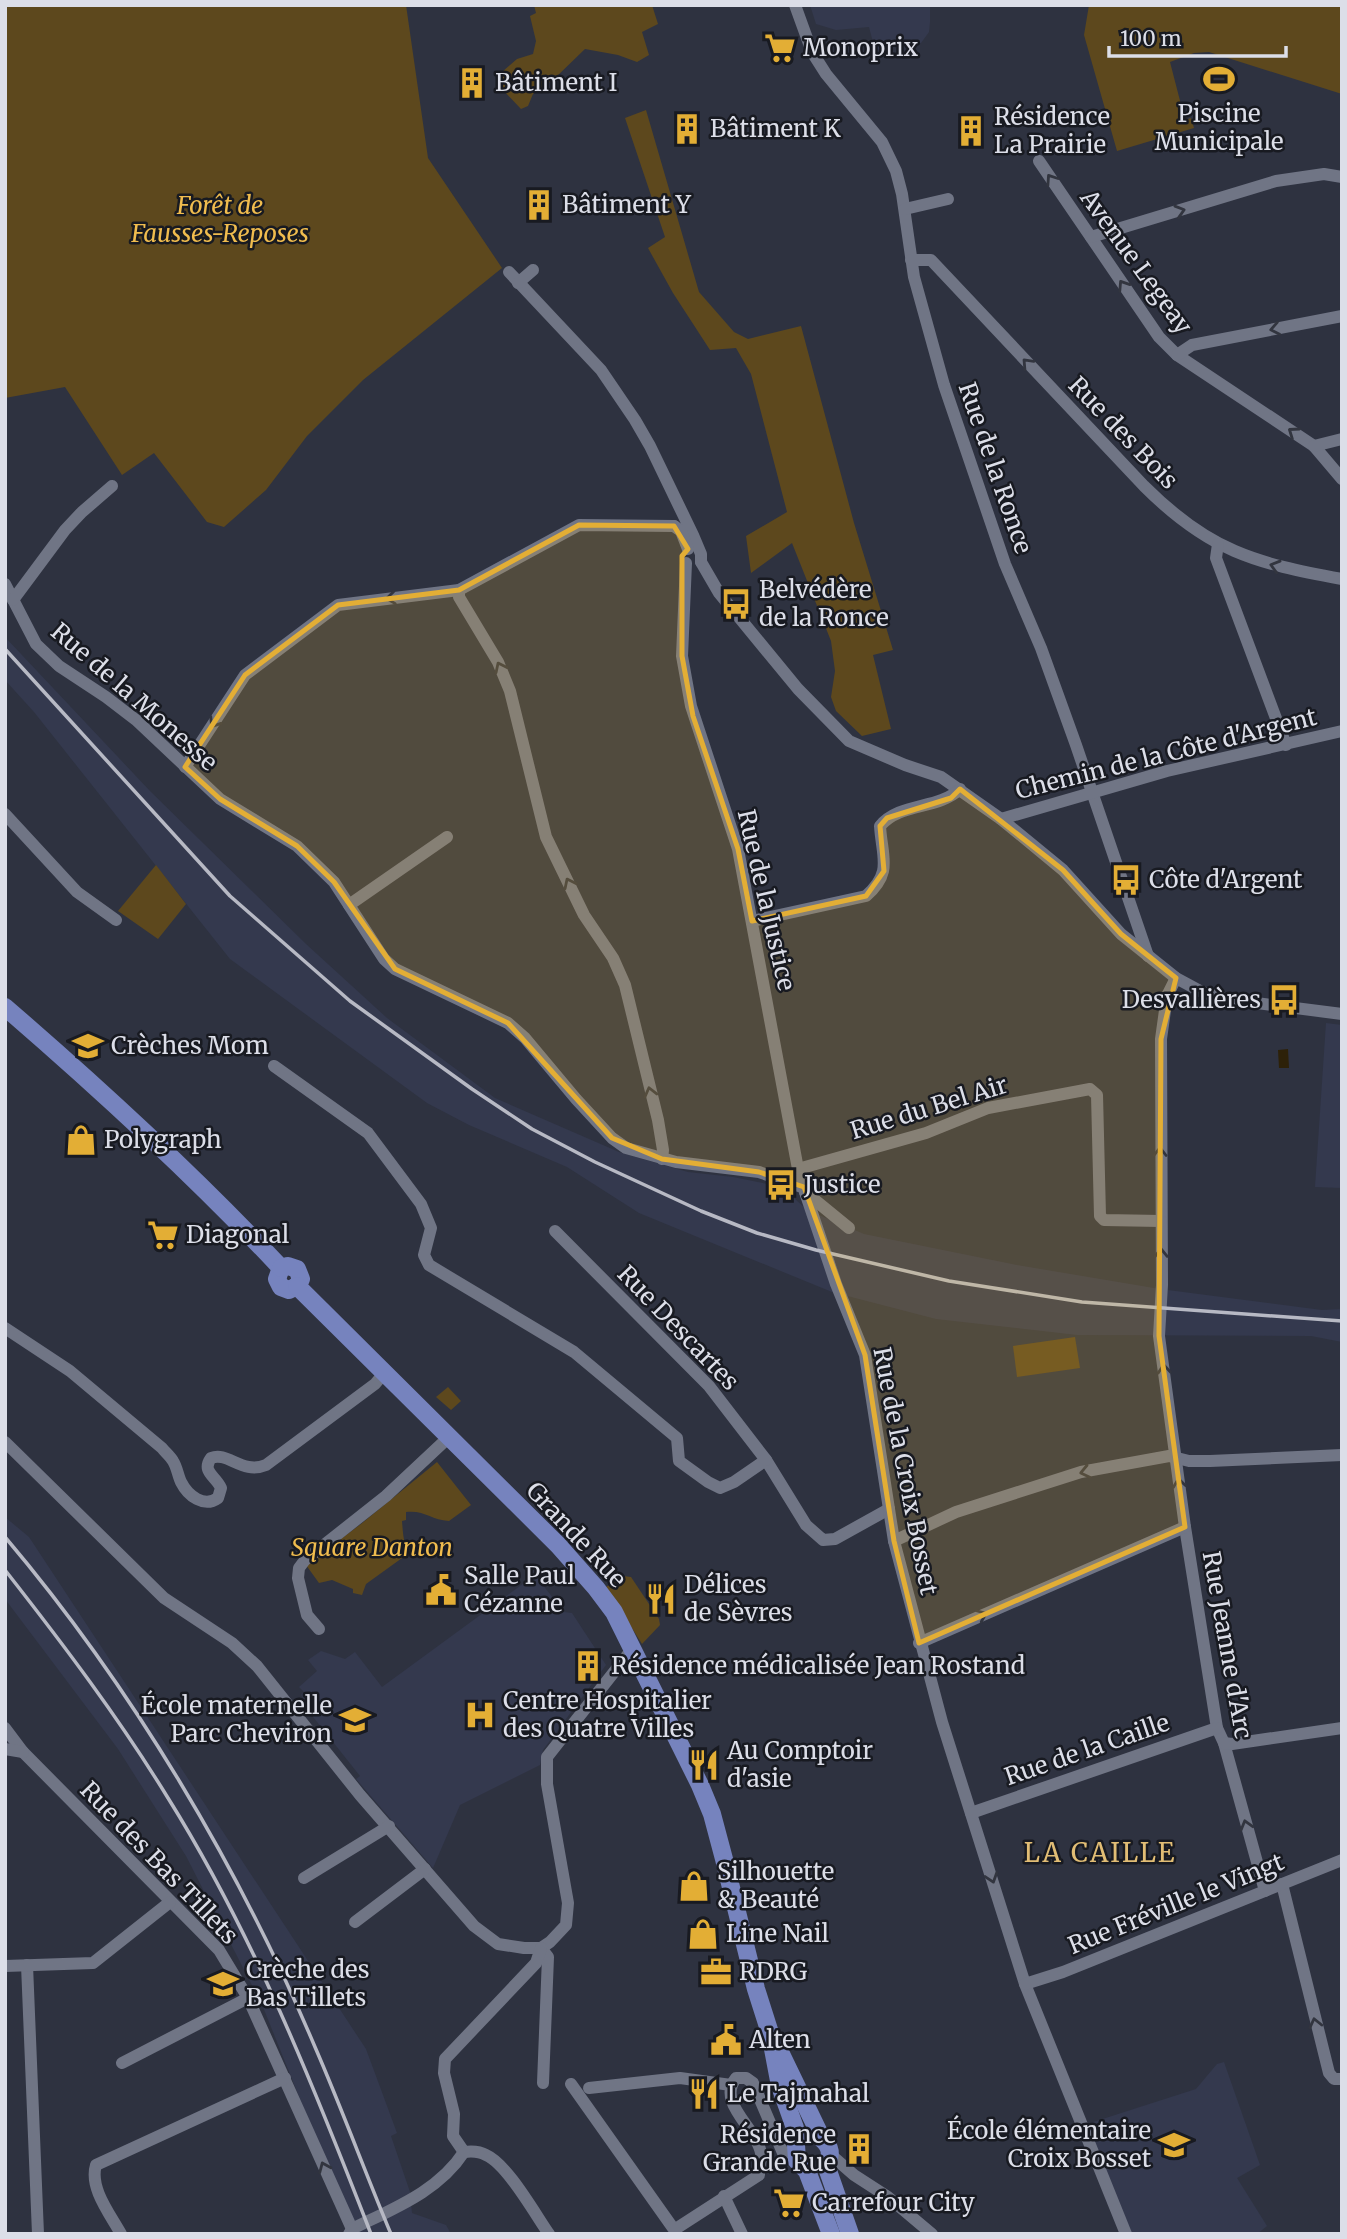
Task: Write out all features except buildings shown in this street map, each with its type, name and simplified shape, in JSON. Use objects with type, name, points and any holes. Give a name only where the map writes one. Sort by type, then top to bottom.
[{"type":"main road","name":"Grande Rue","points":[[5,1007],[184,1168],[281,1268],[277,1279],[281,1287],[289,1290],[300,1289],[576,1564],[614,1612],[712,1814],[756,1989],[770,2033],[780,2086],[795,2128],[797,2149]]},
{"type":"main road","name":"Grande Rue","points":[[770,2033],[826,2153]]},
{"type":"main road","points":[[831,2234],[807,2171],[797,2161],[797,2149],[809,2137],[826,2153],[850,2234]]},
{"type":"main road","points":[[807,2171],[818,2171],[826,2153]]},
{"type":"street","name":"Rue de la Ronce","points":[[795,5],[812,52],[826,74],[867,123],[890,157],[896,171],[905,209],[911,260],[931,342],[1005,564],[1041,648],[1147,956]]},
{"type":"street","name":"Avenue Legeay","points":[[1039,161],[1158,337],[1177,355],[1314,446],[1342,479]]},
{"type":"street","points":[[1091,237],[1276,181],[1324,174],[1342,177]]},
{"type":"street","points":[[905,209],[948,199]]},
{"type":"street","name":"Rue des Bois","points":[[911,260],[931,260],[1158,501],[1195,531],[1217,544],[1277,567],[1342,579]]},
{"type":"street","points":[[518,283],[533,270]]},
{"type":"street","points":[[509,272],[601,370],[650,446],[681,513],[696,554]]},
{"type":"street","points":[[1177,355],[1192,345],[1342,316]]},
{"type":"street","points":[[1314,446],[1342,439]]},
{"type":"street","points":[[13,600],[65,530],[112,486]]},
{"type":"street","points":[[674,526],[681,513]]},
{"type":"street","points":[[185,767],[245,675],[338,605],[459,590],[579,525],[674,526],[681,531],[719,593],[789,678],[849,741],[941,777],[1001,818],[1063,870],[1121,934],[1176,978],[1202,992],[1225,999],[1342,1014]]},
{"type":"street","points":[[1217,544],[1216,558],[1286,745]]},
{"type":"street","name":"Rue de la Justice","points":[[696,554],[694,566],[686,564],[682,656],[691,706],[738,849],[804,1189]]},
{"type":"street","name":"Rue de la Monesse","points":[[5,584],[36,644],[59,666],[106,696],[136,720],[220,799],[297,846],[334,882],[384,959],[395,969],[508,1023],[525,1038],[576,1100],[612,1138],[626,1148],[662,1159],[758,1172],[804,1189]]},
{"type":"street","points":[[459,590],[459,597],[498,662],[510,691],[546,837],[584,915],[613,958],[625,985],[657,1120],[663,1150],[662,1159]]},
{"type":"street","name":"Chemin de la Côte d'Argent","points":[[1001,818],[1167,771],[1342,731]]},
{"type":"street","points":[[752,920],[866,896],[879,883],[884,871],[880,826],[887,818],[951,798],[960,789]]},
{"type":"street","points":[[5,814],[77,892],[116,920]]},
{"type":"street","points":[[349,905],[447,837]]},
{"type":"street","name":"Rue Jeanne d'Arc","points":[[1176,978],[1167,996],[1161,1039],[1159,1336],[1185,1527],[1217,1728],[1224,1742],[1265,1891]]},
{"type":"street","points":[[274,1066],[368,1133],[421,1204],[431,1228],[424,1255],[429,1265],[573,1352],[595,1369],[677,1438],[679,1461],[708,1482],[720,1488],[734,1482],[766,1460]]},
{"type":"street","name":"Rue du Bel Air","points":[[798,1169],[926,1133],[988,1108],[1090,1089],[1097,1094],[1100,1216],[1104,1220],[1161,1221]]},
{"type":"street","points":[[804,1189],[849,1228]]},
{"type":"street","name":"Rue de la Croix Bosset","points":[[804,1189],[836,1284],[864,1355],[894,1541],[919,1643],[971,1813],[1025,1984],[1126,2234]]},
{"type":"street","name":"Rue Descartes","points":[[555,1231],[709,1386],[766,1460],[806,1525],[823,1540],[835,1539],[889,1509]]},
{"type":"street","points":[[5,1328],[70,1371],[162,1448],[174,1462],[186,1490],[200,1501],[208,1502],[218,1498],[222,1488],[207,1470],[211,1458],[222,1457],[250,1468],[266,1465],[375,1384],[385,1372]]},
{"type":"street","points":[[320,1629],[307,1615],[299,1568],[305,1560],[386,1496],[449,1437]]},
{"type":"street","points":[[5,1442],[164,1598],[232,1643],[257,1666],[360,1795],[390,1826],[474,1926],[498,1944],[541,1948],[566,1925],[569,1915],[547,1784],[547,1757],[633,1648]]},
{"type":"street","points":[[894,1541],[956,1512],[1081,1472],[1169,1456],[1210,1461],[1342,1455]]},
{"type":"street","points":[[919,1643],[1185,1527]]},
{"type":"street","name":"Rue des Bas Tillets","points":[[5,1728],[23,1752],[219,1950],[248,1998],[350,2232]]},
{"type":"street","name":"Rue de la Caille","points":[[971,1813],[1217,1728]]},
{"type":"street","points":[[1224,1742],[1232,1744],[1342,1728]]},
{"type":"street","points":[[5,1749],[23,1752]]},
{"type":"street","points":[[304,1878],[390,1826]]},
{"type":"street","name":"Rue Fréville le Vingt","points":[[1025,1984],[1063,1972],[1342,1860]]},
{"type":"street","points":[[355,1923],[425,1869]]},
{"type":"street","points":[[1282,1884],[1329,2073],[1334,2079],[1342,2079]]},
{"type":"street","points":[[5,1966],[93,1963],[170,1902]]},
{"type":"street","points":[[541,1948],[548,1958],[542,2083]]},
{"type":"street","points":[[464,2152],[453,2136],[454,2113],[444,2073],[445,2059],[536,1963],[541,1948]]},
{"type":"street","points":[[27,1965],[38,2234]]},
{"type":"street","points":[[122,2063],[248,1998]]},
{"type":"street","points":[[121,2234],[97,2189],[93,2175],[96,2165],[285,2078]]},
{"type":"street","points":[[589,2088],[680,2078],[711,2080],[731,2085]]},
{"type":"street","points":[[571,2084],[673,2228],[759,2175],[761,2152],[730,2097],[731,2085],[736,2078],[746,2078],[753,2083],[783,2153],[797,2149]]},
{"type":"street","points":[[464,2152],[475,2151],[489,2155],[510,2177],[549,2234]]},
{"type":"street","points":[[350,2232],[424,2193],[454,2168],[464,2152]]},
{"type":"street","name":"Grande Rue","points":[[826,2153],[888,2197],[925,2232]]},
{"type":"street","points":[[724,2196],[742,2234]]},
{"type":"highlighted area","points":[[579,525],[674,526],[688,549],[682,556],[682,656],[693,716],[738,849],[752,921],[866,896],[884,871],[880,826],[887,818],[951,798],[960,789],[1063,870],[1121,934],[1176,978],[1161,1039],[1159,1336],[1185,1527],[919,1643],[894,1541],[865,1355],[804,1187],[759,1172],[662,1159],[612,1138],[508,1023],[395,969],[334,882],[297,846],[220,799],[185,767],[245,675],[338,605],[459,590]]},
{"type":"shaded area","points":[[810,5],[930,5],[929,32],[921,43],[875,50],[869,27],[836,30],[816,24]]},
{"type":"shaded area","points":[[5,637],[150,791],[306,944],[387,1018],[495,1098],[619,1152],[688,1172],[733,1177],[782,1187],[807,1210],[864,1234],[1017,1265],[1160,1289],[1322,1310],[1342,1309],[1342,1342],[1311,1336],[1077,1335],[936,1319],[832,1292],[639,1213],[567,1167],[469,1125],[427,1103],[230,959],[34,712],[5,680]]},
{"type":"shaded area","points":[[1326,1023],[1342,1025],[1342,1188],[1315,1187]]},
{"type":"shaded area","points":[[1288,1049],[1289,1068],[1279,1068],[1278,1050]]},
{"type":"shaded area","points":[[5,1517],[29,1537],[366,2049],[397,2133],[391,2136],[410,2192],[412,2213],[446,2225],[451,2234],[354,2234],[263,2007],[186,1856],[118,1749],[5,1599]]},
{"type":"shaded area","name":"Centre Hospitalier des Quatre Villes","points":[[535,1575],[564,1612],[572,1613],[606,1665],[543,1750],[540,1765],[460,1805],[433,1868],[356,1779],[360,1776],[302,1703],[305,1700],[301,1695],[304,1692],[299,1687],[317,1671],[308,1660],[321,1651],[345,1659],[355,1652],[382,1687]]},
{"type":"shaded area","name":"École élémentaire Croix Bosset","points":[[1224,2062],[1260,2165],[1237,2178],[1267,2226],[1257,2234],[1132,2234],[1087,2124],[1196,2089],[1217,2064]]},
{"type":"green space","name":"Forêt de Fausses-Reposes","points":[[5,5],[406,5],[428,158],[502,268],[363,380],[307,436],[266,490],[224,527],[207,522],[154,453],[122,475],[65,387],[5,398]]},
{"type":"green space","points":[[534,5],[652,5],[658,24],[642,32],[649,55],[637,62],[618,55],[585,49],[554,79],[533,94],[528,106],[521,109],[503,90],[502,72],[517,59],[533,54],[536,41],[530,16],[536,13]]},
{"type":"green space","points":[[1089,5],[1342,5],[1342,94],[1209,52],[1194,53],[1170,62],[1185,120],[1191,118],[1194,128],[1117,151],[1084,35]]},
{"type":"green space","points":[[646,110],[699,292],[734,332],[748,339],[801,326],[854,523],[893,650],[873,655],[891,729],[862,736],[836,711],[831,697],[835,671],[831,641],[792,543],[751,573],[746,536],[787,512],[751,374],[736,348],[710,350],[648,248],[665,237],[625,118]]},
{"type":"green space","points":[[156,865],[186,904],[158,939],[118,911]]},
{"type":"green space","points":[[1075,1337],[1080,1368],[1017,1377],[1013,1346]]},
{"type":"green space","points":[[448,1387],[461,1401],[451,1410],[436,1397]]},
{"type":"green space","name":"Square Danton","points":[[437,1462],[471,1505],[449,1521],[418,1512],[406,1512],[406,1520],[402,1521],[404,1541],[409,1553],[366,1584],[362,1595],[353,1593],[353,1589],[332,1580],[319,1583],[306,1565]]},
{"type":"green space","points":[[623,1576],[631,1577],[659,1619],[660,1625],[642,1644],[606,1587]]},
{"type":"railway","points":[[5,649],[230,896],[350,1001],[532,1129],[595,1162],[701,1211],[757,1233],[816,1250],[949,1281],[1082,1302],[1342,1321]]},
{"type":"railway","points":[[5,1537],[52,1595],[139,1717],[217,1846],[285,1980],[325,2070],[391,2234]]},
{"type":"railway","points":[[5,1570],[110,1710],[199,1850],[280,2011],[371,2234]]},
{"type":"place","name":"Monoprix","points":[[780,48]]},
{"type":"place","name":"Piscine Municipale","points":[[1219,79]]},
{"type":"place","name":"Bâtiment I","points":[[472,83]]},
{"type":"place","name":"Bâtiment K","points":[[687,129]]},
{"type":"place","name":"Résidence La Prairie","points":[[971,131]]},
{"type":"place","name":"Bâtiment Y","points":[[539,205]]},
{"type":"place","name":"Belvédère de la Ronce","points":[[736,604]]},
{"type":"place","name":"Côte d'Argent","points":[[1126,880]]},
{"type":"place","name":"Desvallières","points":[[1284,1000]]},
{"type":"place","name":"Crèches Mom","points":[[88,1046]]},
{"type":"place","name":"Polygraph","points":[[81,1140]]},
{"type":"place","name":"Justice","points":[[781,1185]]},
{"type":"place","name":"Diagonal","points":[[163,1235]]},
{"type":"place","name":"Salle Paul Cézanne","points":[[441,1590]]},
{"type":"place","name":"Délices de Sèvres","points":[[661,1599]]},
{"type":"place","name":"Résidence médicalisée Jean Rostand","points":[[588,1666]]},
{"type":"place","name":"Centre Hospitalier des Quatre Villes","points":[[480,1715]]},
{"type":"place","name":"École maternelle Parc Cheviron","points":[[355,1720]]},
{"type":"place","name":"Au Comptoir d'asie","points":[[704,1765]]},
{"type":"place","name":"Silhouette & Beauté","points":[[694,1886]]},
{"type":"place","name":"Line Nail","points":[[703,1934]]},
{"type":"place","name":"RDRG","points":[[716,1972]]},
{"type":"place","name":"Crèche des Bas Tillets","points":[[223,1984]]},
{"type":"place","name":"Alten","points":[[726,2040]]},
{"type":"place","name":"Le Tajmahal","points":[[704,2094]]},
{"type":"place","name":"École élémentaire Croix Bosset","points":[[1174,2145]]},
{"type":"place","name":"Résidence Grande Rue","points":[[859,2149]]},
{"type":"place","name":"Carrefour City","points":[[789,2203]]},
{"type":"district","name":"LA CAILLE","points":[[1100,1853]]}]
